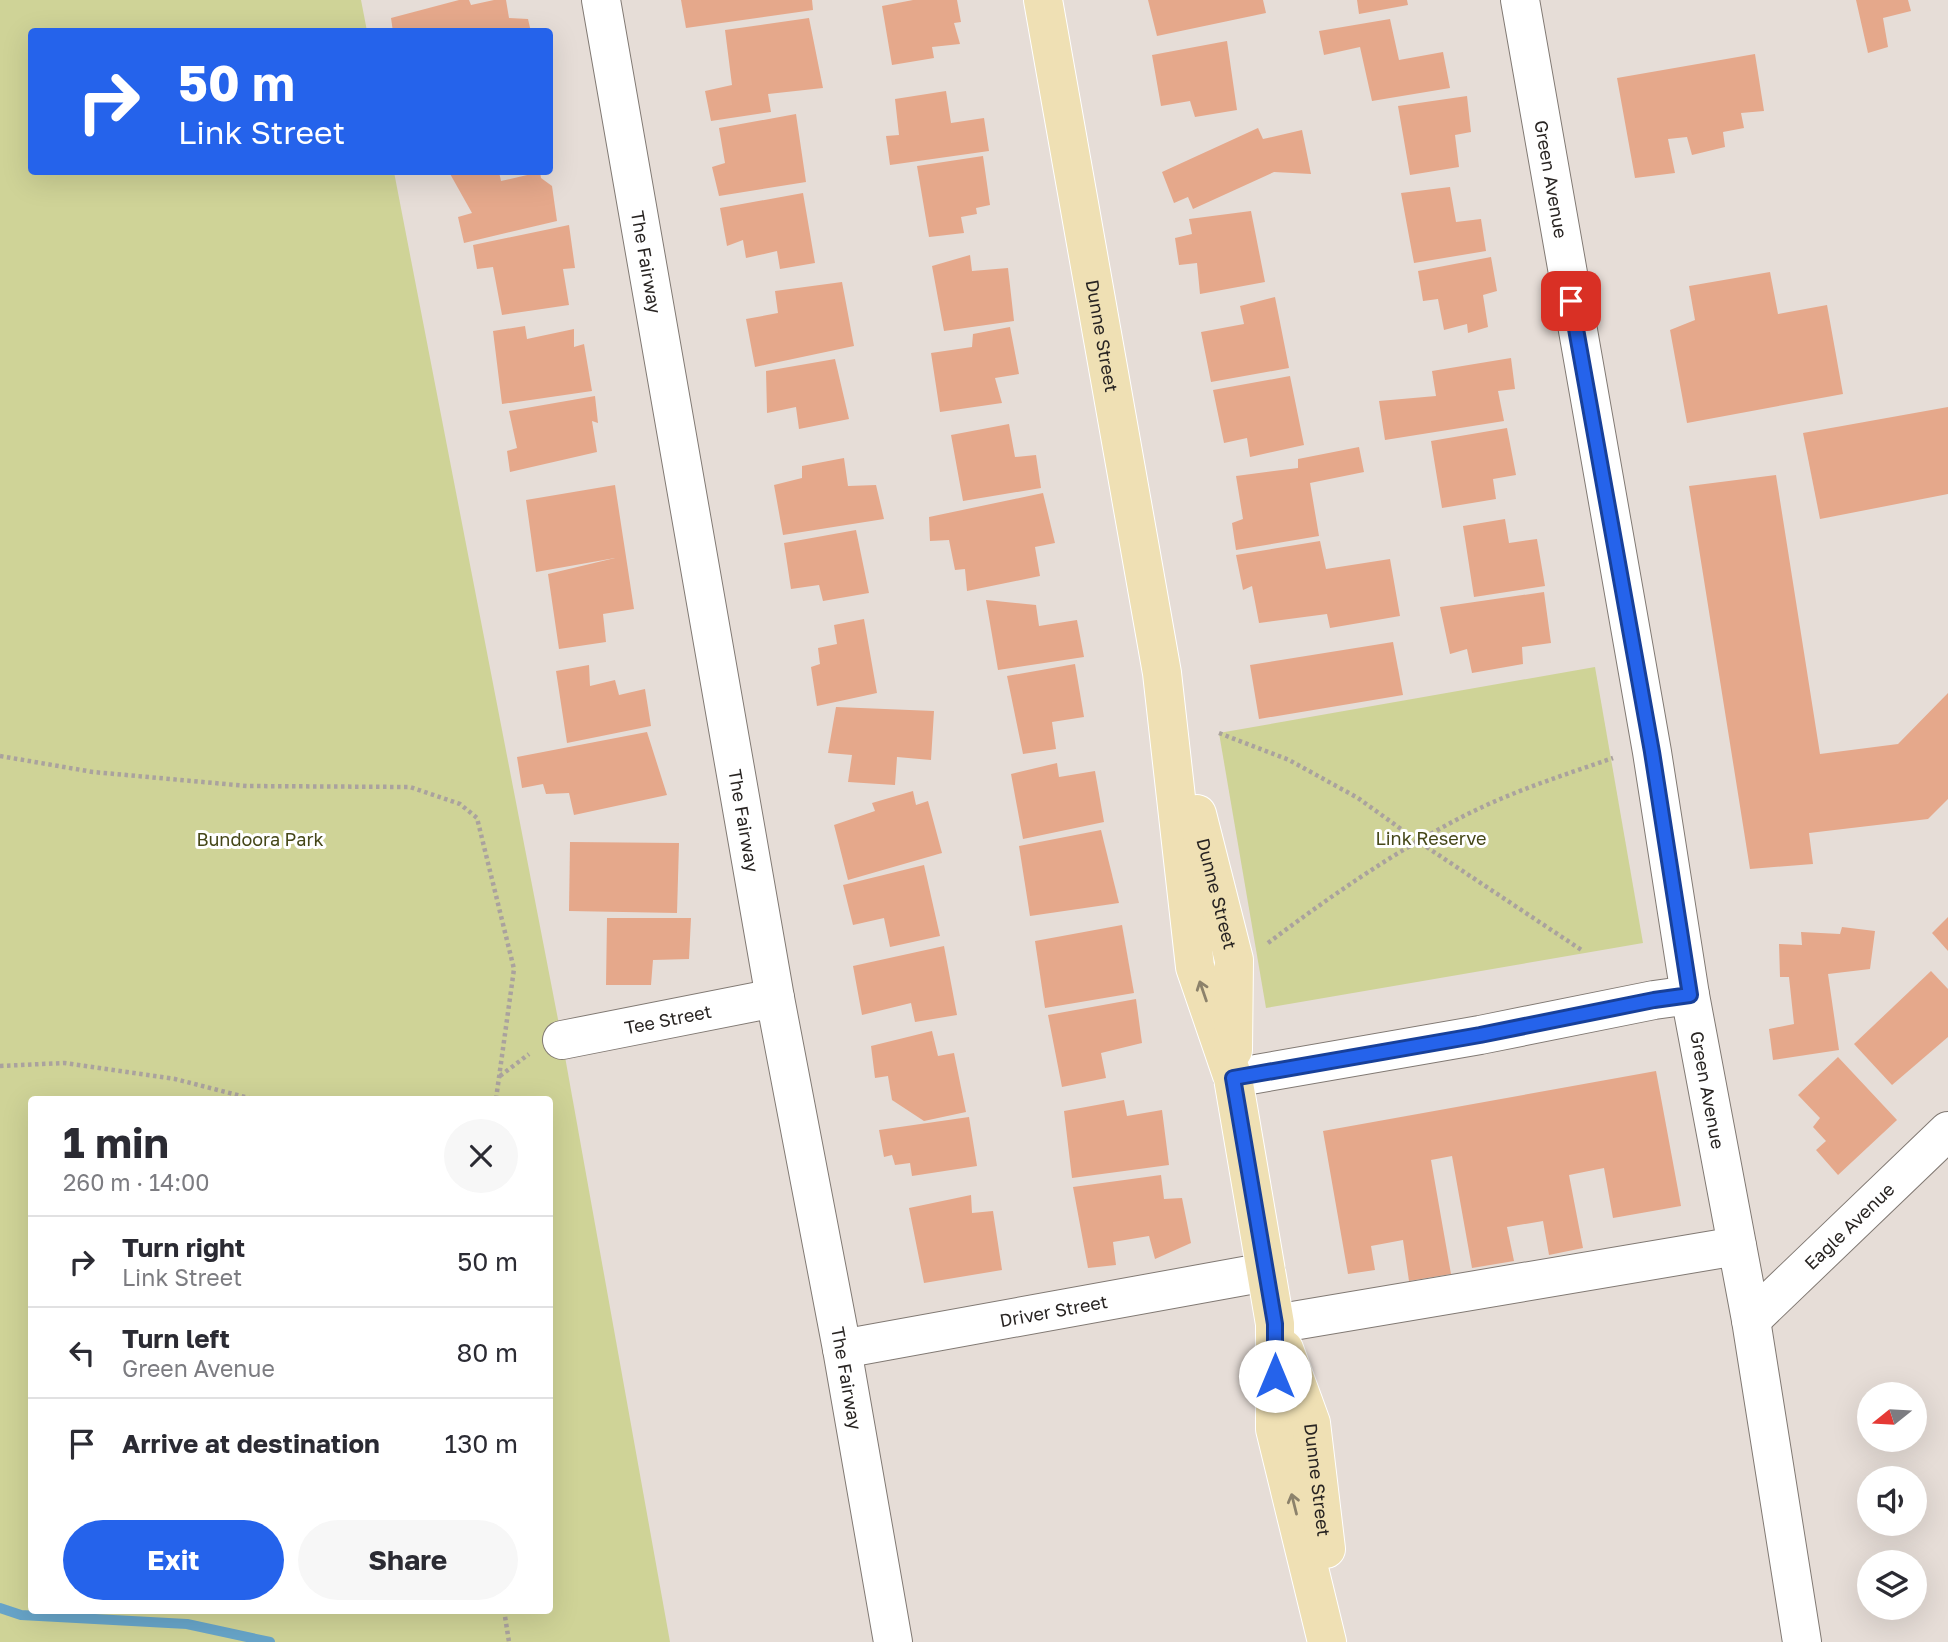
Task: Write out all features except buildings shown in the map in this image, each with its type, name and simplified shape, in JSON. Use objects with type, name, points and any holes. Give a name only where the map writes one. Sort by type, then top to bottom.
[{"type":"main road","name":"Dunne Street","points":[[1043,0],[1162,673],[1195,967],[1233,1078],[1275,1324],[1275,1429],[1327,1642]]},
{"type":"main road","name":"Dunne Street","points":[[1275,1324],[1311,1423],[1336,1642]]},
{"type":"street","name":"The Fairway","points":[[601,0],[775,998],[842,1349],[893,1642]]},
{"type":"street","name":"Green Avenue","points":[[1520,0],[1652,752],[1690,995],[1751,1320],[1802,1642]]},
{"type":"street","points":[[1233,1078],[1690,995]]},
{"type":"street","name":"Tee Street","points":[[562,1040],[775,998]]},
{"type":"street","name":"Eagle Avenue","points":[[1751,1320],[1948,1131]]},
{"type":"street","points":[[1275,1324],[1738,1246]]},
{"type":"street","name":"Driver Street","points":[[842,1349],[1266,1272]]},
{"type":"path","points":[[1219,733],[1289,760],[1359,798],[1419,842],[1583,951]]},
{"type":"path","points":[[0,756],[93,772],[247,786],[410,787],[460,804],[477,818],[514,969],[496,1096]]},
{"type":"path","points":[[1267,944],[1328,898],[1458,818],[1526,789],[1613,758]]},
{"type":"path","points":[[0,1066],[64,1063],[174,1079],[241,1096]]},
{"type":"path","points":[[505,1614],[509,1642]]},
{"type":"green space","name":"Bundoora Park","points":[[0,0],[361,0],[366,28],[28,28],[28,175],[395,175],[562,1040],[670,1642],[0,1642]]},
{"type":"green space","name":"Link Reserve","points":[[1595,667],[1643,943],[1266,1008],[1219,733]]},
{"type":"waterway","points":[[0,1608],[21,1615],[187,1624],[270,1642]]},
{"type":"route","points":[[1275,1376],[1275,1324],[1233,1078],[1690,995],[1652,752],[1571,301]]}]
